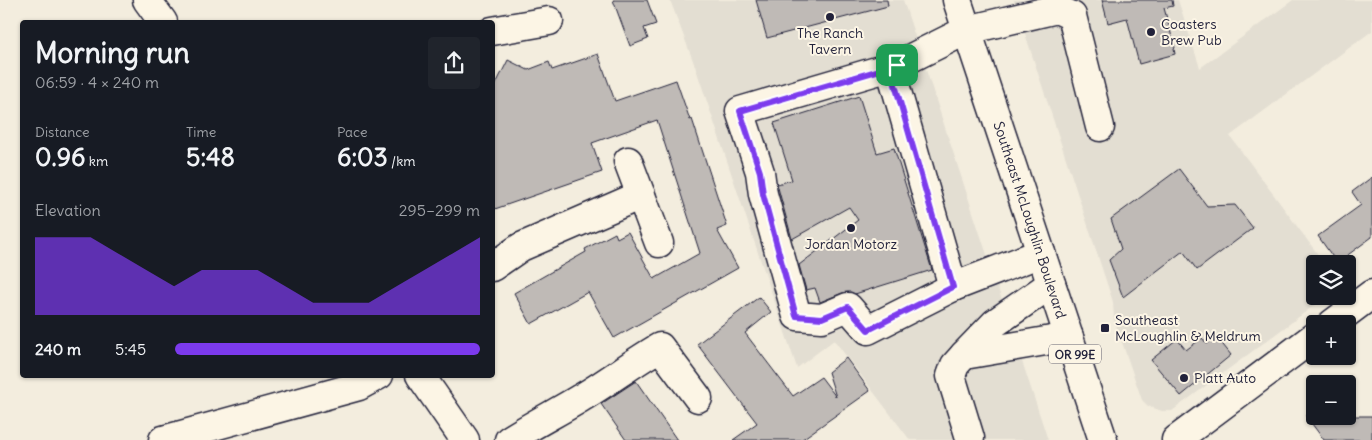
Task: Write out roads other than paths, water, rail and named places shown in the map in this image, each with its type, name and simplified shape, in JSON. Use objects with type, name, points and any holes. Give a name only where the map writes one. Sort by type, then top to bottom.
[{"type":"street","points":[[147,0],[162,20]]},
{"type":"street","name":"Southeast McLoughlin Boulevard","points":[[957,0],[1103,440]]},
{"type":"street","points":[[1041,253],[953,287],[868,330],[848,307],[822,318],[796,316],[763,194],[760,172],[740,111],[897,65],[967,30],[1057,9],[1072,16],[1100,127]]},
{"type":"street","points":[[495,31],[549,21]]},
{"type":"street","points":[[897,65],[892,74],[953,287]]},
{"type":"street","points":[[628,161],[659,243]]},
{"type":"street","points":[[495,265],[521,247],[641,195]]},
{"type":"street","points":[[970,438],[951,376],[955,365],[995,323],[1051,284]]},
{"type":"street","points":[[1344,315],[1372,294]]},
{"type":"street","points":[[964,355],[1069,337]]},
{"type":"street","points":[[1176,440],[1306,343]]},
{"type":"street","points":[[510,440],[534,424],[580,399],[632,363],[660,347],[698,398]]},
{"type":"street","points":[[163,440],[359,386],[374,378]]},
{"type":"street","points":[[422,378],[465,440]]},
{"type":"place","name":"The Ranch Tavern","points":[[830,17]]},
{"type":"place","name":"Coasters Brew Pub","points":[[1151,32]]},
{"type":"place","name":"Jordan Motorz","points":[[851,228]]},
{"type":"place","name":"Southeast McLoughlin & Meldrum","points":[[1105,328]]},
{"type":"place","name":"Platt Auto","points":[[1184,378]]}]
